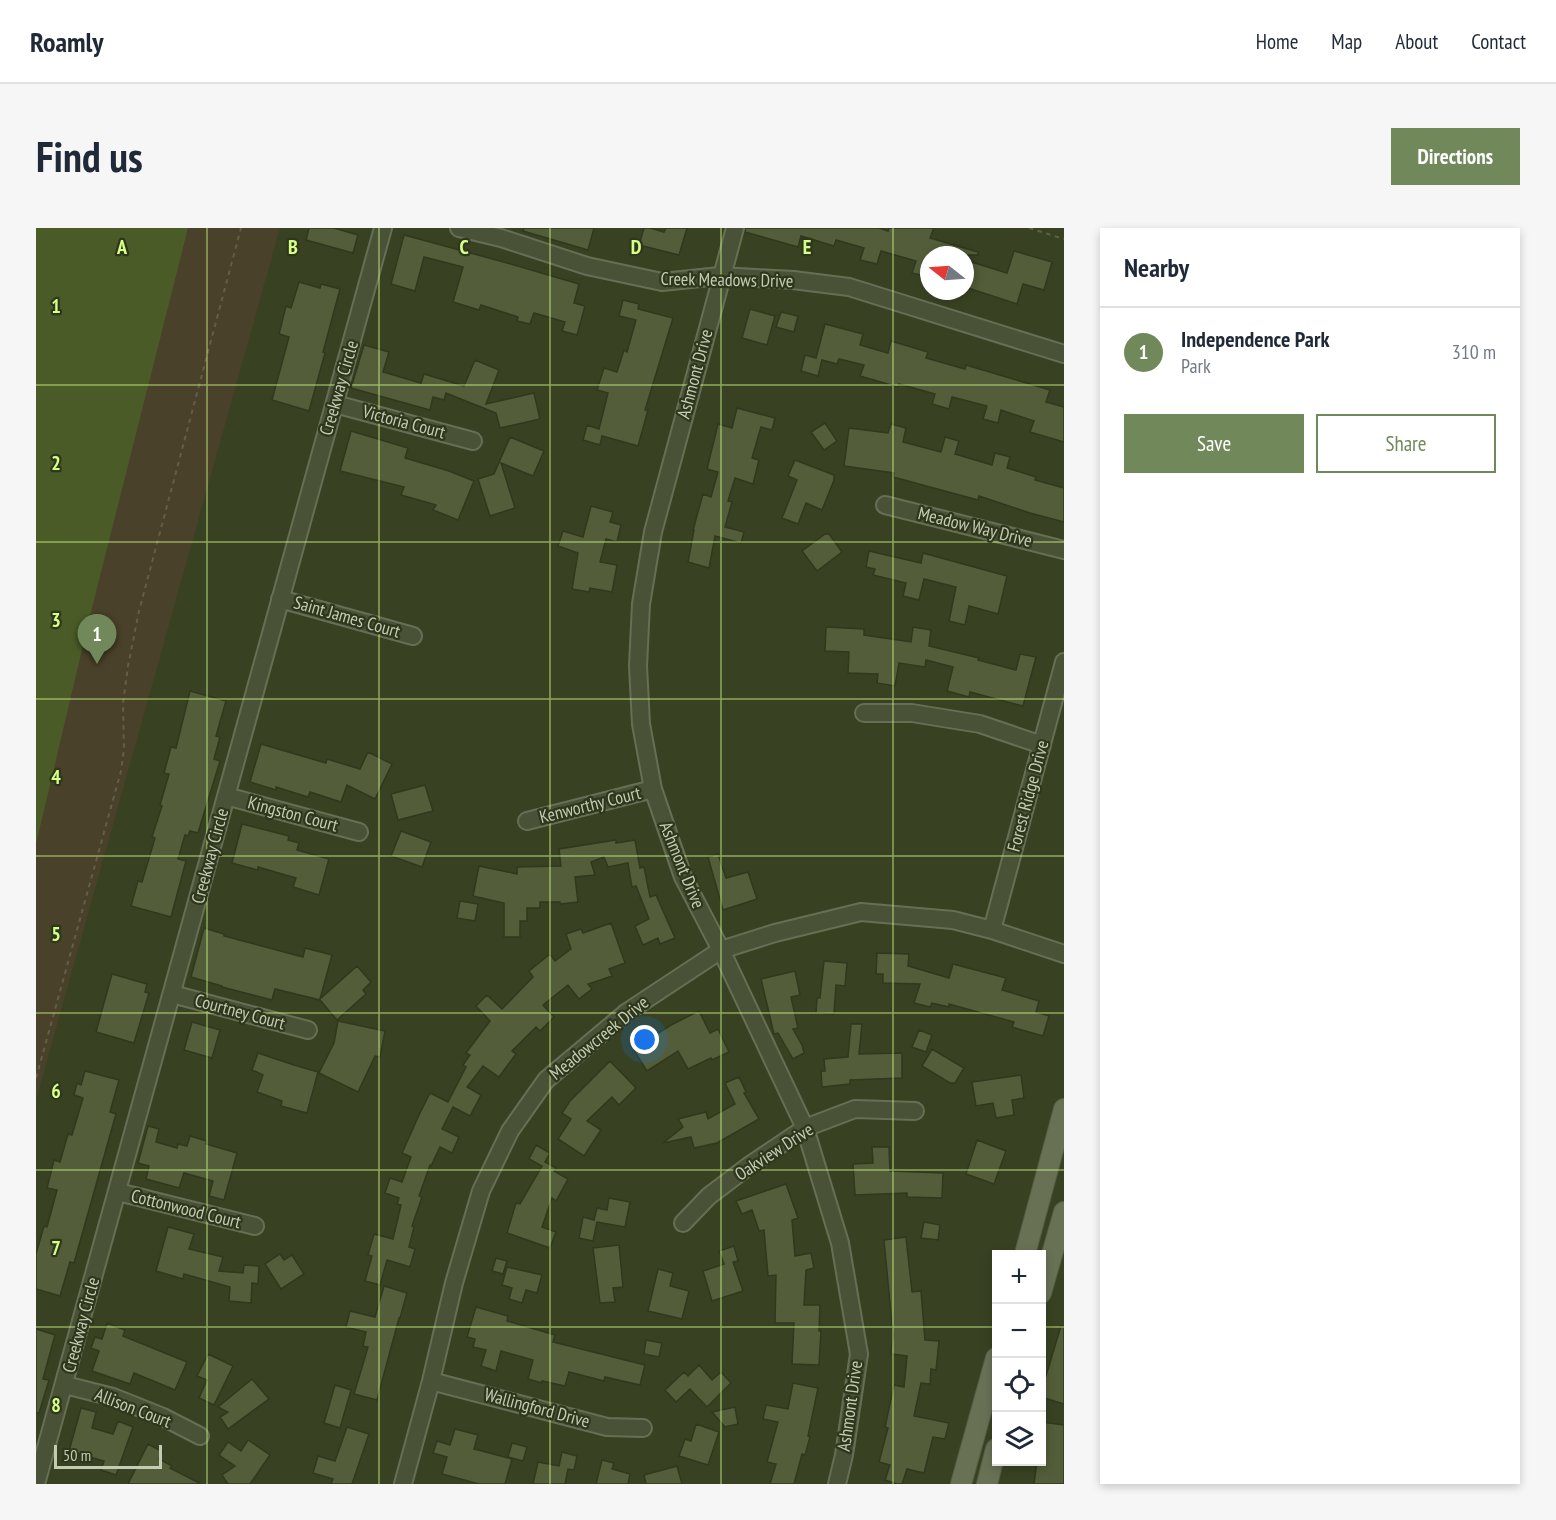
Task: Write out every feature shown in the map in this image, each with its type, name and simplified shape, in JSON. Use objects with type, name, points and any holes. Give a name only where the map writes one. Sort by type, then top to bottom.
[{"type":"main road","points":[[1028,1246],[1064,1109]]},
{"type":"main road","points":[[1046,1282],[1061,1247],[1064,1212]]},
{"type":"main road","points":[[961,1484],[992,1372]]},
{"type":"main road","points":[[987,1484],[992,1465]]},
{"type":"street","name":"Creekway Circle","points":[[36,1484],[383,228]]},
{"type":"street","name":"Creek Meadows Drive","points":[[459,228],[501,238],[587,266],[662,282],[720,276],[793,280],[849,287],[1064,354]]},
{"type":"street","name":"Ashmont Drive","points":[[735,228],[720,276],[653,532],[641,604],[638,666],[640,724],[653,789],[683,877],[721,950],[805,1128],[840,1243],[859,1354],[844,1455],[837,1484]]},
{"type":"street","name":"Victoria Court","points":[[335,404],[473,441]]},
{"type":"street","name":"Meadow Way Drive","points":[[885,505],[1064,550]]},
{"type":"street","name":"Saint James Court","points":[[280,599],[413,636]]},
{"type":"street","name":"Forest Ridge Drive","points":[[992,930],[1064,662]]},
{"type":"street","points":[[864,713],[912,713],[980,724],[1042,745]]},
{"type":"street","name":"Kenworthy Court","points":[[527,821],[653,789]]},
{"type":"street","name":"Kingston Court","points":[[226,796],[359,832]]},
{"type":"street","name":"Meadowcreek Drive","points":[[403,1484],[431,1381],[454,1283],[481,1191],[510,1131],[546,1080],[627,1012],[721,950],[774,933],[861,912],[953,921],[992,930],[1064,954]]},
{"type":"street","name":"Courtney Court","points":[[172,994],[308,1030]]},
{"type":"street","name":"Oakview Drive","points":[[683,1222],[709,1196],[805,1128],[855,1109],[915,1111]]},
{"type":"street","name":"Cottonwood Court","points":[[118,1192],[255,1226]]},
{"type":"street","points":[[1028,1246],[1061,1247]]},
{"type":"street","name":"Wallingford Drive","points":[[431,1381],[607,1427],[643,1428]]},
{"type":"street","name":"Allison Court","points":[[65,1385],[113,1397],[163,1417],[200,1436]]},
{"type":"path","points":[[36,1078],[121,771],[124,749],[123,703],[139,611],[241,228]]},
{"type":"path","points":[[1029,228],[1064,239]]},
{"type":"shaded area","points":[[36,228],[280,228],[36,1100]]},
{"type":"shaded area","points":[[36,228],[188,228],[90,616],[36,844]]},
{"type":"building","points":[[309,228],[334,228],[358,235],[353,253],[306,240]]},
{"type":"building","points":[[524,228],[594,228],[588,250],[523,231]]},
{"type":"building","points":[[644,228],[664,232],[666,228],[687,228],[679,255],[639,245]]},
{"type":"building","points":[[745,228],[879,228],[888,231],[889,228],[934,228],[930,238],[957,246],[920,246],[920,275],[912,273],[916,261],[881,251],[877,264],[860,260],[864,248],[836,240],[834,246],[801,236],[798,247],[745,232]]},
{"type":"building","points":[[404,235],[579,284],[574,303],[585,306],[577,335],[562,331],[565,322],[534,313],[530,324],[517,321],[518,317],[481,305],[479,310],[453,302],[463,267],[424,257],[415,291],[391,284]]},
{"type":"building","points":[[1014,251],[1052,262],[1044,290],[1023,284],[1017,304],[974,290],[974,263],[1007,273]]},
{"type":"building","points":[[299,282],[320,288],[321,284],[340,289],[309,411],[272,400],[289,337],[279,334],[286,306],[291,308]]},
{"type":"building","points":[[623,300],[639,304],[638,309],[673,318],[645,410],[648,410],[638,446],[602,436],[600,445],[583,440],[587,425],[599,429],[608,393],[597,390],[604,368],[617,372],[624,350],[627,352],[636,320],[619,316]]},
{"type":"building","points":[[750,309],[775,316],[767,345],[742,338]]},
{"type":"building","points":[[781,312],[798,316],[794,332],[776,327]]},
{"type":"building","points":[[825,324],[863,334],[860,345],[888,353],[891,341],[928,352],[926,358],[965,369],[966,365],[1050,390],[1046,402],[1064,407],[1064,442],[1030,432],[1034,421],[1001,410],[998,423],[983,419],[987,406],[952,397],[949,409],[932,404],[935,394],[899,384],[898,387],[860,376],[864,365],[839,359],[837,364],[822,360],[818,376],[801,371],[805,355],[816,358]]},
{"type":"building","points":[[364,345],[389,352],[383,372],[421,383],[424,374],[464,386],[475,360],[499,370],[486,404],[534,393],[540,419],[500,428],[496,413],[446,393],[444,400],[433,397],[430,410],[351,388]]},
{"type":"building","points":[[737,408],[775,418],[772,430],[761,427],[752,458],[759,460],[753,484],[735,478],[728,501],[732,502],[725,527],[744,532],[741,543],[715,536],[709,568],[688,562],[693,530],[703,494],[711,497],[718,472],[707,469],[718,424],[732,428]]},
{"type":"building","points":[[825,423],[837,441],[824,450],[811,432]]},
{"type":"building","points":[[891,424],[906,428],[903,442],[941,452],[945,437],[959,441],[955,454],[992,465],[995,453],[1010,457],[1007,468],[1036,477],[1035,480],[1064,488],[1064,522],[979,496],[978,500],[893,477],[894,473],[844,466],[849,428],[888,433]]},
{"type":"building","points":[[351,431],[408,448],[405,458],[474,481],[458,520],[433,510],[436,505],[401,495],[404,487],[340,471]]},
{"type":"building","points":[[510,437],[544,451],[533,476],[501,463],[515,508],[490,516],[478,479],[494,474]]},
{"type":"building","points":[[795,460],[834,475],[822,510],[806,503],[798,524],[782,518],[797,480],[788,476]]},
{"type":"building","points":[[591,506],[613,512],[610,522],[621,525],[617,542],[606,539],[600,562],[617,565],[612,592],[590,588],[589,592],[572,589],[578,553],[558,546],[563,531],[583,537]]},
{"type":"building","points":[[825,534],[829,534],[842,552],[817,571],[802,551]]},
{"type":"building","points":[[869,551],[921,563],[923,553],[1007,576],[998,614],[969,606],[965,625],[949,621],[956,587],[924,579],[919,600],[903,596],[906,583],[873,575],[875,569],[866,567]]},
{"type":"building","points":[[826,627],[864,629],[864,635],[911,642],[913,627],[931,630],[929,646],[1016,670],[1020,654],[1036,657],[1023,706],[970,692],[969,697],[947,691],[953,667],[926,660],[925,667],[899,663],[895,686],[877,683],[878,674],[848,673],[849,652],[825,651]]},
{"type":"building","points":[[190,691],[226,701],[216,736],[220,737],[214,759],[220,761],[198,833],[190,831],[188,836],[185,835],[178,859],[186,861],[171,917],[131,906],[138,881],[142,882],[155,838],[152,837],[169,774],[164,773],[171,747],[176,748]]},
{"type":"building","points":[[261,744],[326,763],[327,759],[360,769],[368,752],[392,764],[375,799],[347,785],[341,802],[310,792],[308,797],[250,782]]},
{"type":"building","points":[[425,785],[433,811],[398,820],[391,794]]},
{"type":"building","points":[[242,824],[289,836],[288,840],[299,843],[297,850],[329,859],[319,895],[293,887],[296,878],[258,867],[258,870],[232,863]]},
{"type":"building","points":[[401,831],[431,842],[422,867],[391,856]]},
{"type":"building","points":[[616,840],[616,843],[635,840],[640,868],[644,867],[650,897],[656,895],[675,938],[660,944],[658,938],[643,945],[635,926],[649,919],[636,886],[632,887],[628,863],[608,867],[604,857],[591,862],[595,875],[575,877],[578,902],[560,904],[560,902],[540,902],[540,908],[527,908],[527,921],[520,921],[520,937],[504,937],[504,903],[473,896],[479,866],[517,874],[517,867],[561,866],[559,849]]},
{"type":"building","points":[[718,854],[726,878],[748,872],[757,899],[723,910],[708,857]]},
{"type":"building","points":[[460,901],[478,904],[475,921],[457,918]]},
{"type":"building","points":[[611,923],[625,963],[609,969],[612,976],[588,984],[592,989],[579,999],[568,985],[543,1005],[554,1017],[540,1031],[536,1027],[512,1051],[516,1054],[499,1077],[483,1066],[467,1087],[481,1095],[470,1116],[453,1107],[442,1129],[459,1137],[452,1153],[440,1147],[430,1165],[412,1226],[414,1227],[409,1247],[415,1249],[410,1267],[387,1260],[380,1285],[365,1281],[372,1256],[368,1255],[374,1234],[393,1239],[401,1205],[397,1204],[399,1198],[385,1193],[390,1178],[402,1182],[411,1157],[402,1153],[419,1115],[430,1093],[448,1102],[466,1067],[463,1065],[470,1055],[466,1053],[490,1021],[476,1006],[487,995],[502,1009],[533,977],[529,971],[550,954],[555,961],[571,949],[566,934],[581,929],[583,933]]},
{"type":"building","points":[[204,928],[224,934],[224,936],[303,957],[305,948],[332,955],[320,999],[357,966],[371,982],[363,990],[366,994],[337,1020],[320,1000],[275,989],[272,1000],[191,977]]},
{"type":"building","points":[[877,953],[909,954],[908,966],[949,978],[953,964],[1006,978],[1002,990],[1039,1001],[1036,1012],[1049,1016],[1043,1036],[1012,1027],[1014,1022],[949,1004],[949,1007],[932,1003],[930,1007],[914,1003],[920,984],[883,983],[883,974],[876,974]]},
{"type":"building","points":[[824,961],[847,963],[845,986],[836,985],[834,1014],[816,1013]]},
{"type":"building","points":[[795,971],[800,995],[791,997],[798,1028],[793,1029],[804,1053],[793,1059],[778,1033],[774,1034],[761,979]]},
{"type":"building","points":[[112,974],[147,984],[145,992],[149,993],[134,1043],[96,1032]]},
{"type":"building","points":[[699,1011],[710,1033],[718,1029],[729,1052],[688,1069],[678,1051],[647,1071],[633,1049],[671,1025]]},
{"type":"building","points":[[338,1021],[385,1031],[380,1057],[375,1056],[358,1092],[319,1073],[334,1043]]},
{"type":"building","points":[[192,1022],[220,1030],[212,1058],[184,1050]]},
{"type":"building","points":[[851,1024],[862,1024],[859,1054],[902,1053],[902,1078],[850,1080],[850,1084],[822,1087],[821,1071],[825,1071],[824,1059],[848,1057]]},
{"type":"building","points":[[919,1030],[932,1035],[926,1052],[912,1047]]},
{"type":"building","points":[[932,1049],[964,1068],[955,1083],[950,1083],[922,1066]]},
{"type":"building","points":[[258,1053],[318,1072],[307,1113],[281,1106],[282,1101],[257,1092],[263,1075],[252,1070]]},
{"type":"building","points":[[610,1061],[636,1088],[619,1105],[612,1097],[587,1121],[601,1130],[584,1156],[558,1139],[571,1119],[562,1113],[570,1101]]},
{"type":"building","points":[[85,1071],[119,1080],[110,1112],[116,1114],[74,1263],[70,1262],[60,1296],[36,1289],[36,1254],[44,1226],[47,1227],[57,1190],[47,1188],[54,1160],[60,1162],[68,1134],[72,1135],[83,1098],[74,1095],[77,1083],[81,1085]]},
{"type":"building","points":[[1021,1075],[1024,1098],[1012,1100],[1014,1115],[996,1118],[993,1103],[976,1106],[972,1082]]},
{"type":"building","points":[[739,1077],[746,1092],[744,1093],[759,1119],[717,1143],[694,1148],[691,1137],[663,1143],[683,1127],[678,1119],[706,1112],[708,1119],[735,1104],[725,1083]]},
{"type":"building","points":[[148,1126],[159,1129],[156,1142],[177,1148],[178,1144],[187,1146],[190,1136],[207,1141],[206,1144],[237,1153],[224,1200],[209,1196],[213,1181],[184,1173],[179,1188],[146,1179],[149,1166],[138,1163]]},
{"type":"building","points":[[977,1140],[1006,1151],[994,1184],[966,1174]]},
{"type":"building","points":[[536,1145],[550,1153],[545,1162],[556,1168],[554,1171],[568,1179],[556,1201],[552,1198],[542,1227],[556,1232],[550,1248],[507,1233],[516,1203],[520,1204],[542,1166],[529,1159]]},
{"type":"building","points":[[872,1147],[889,1147],[890,1171],[943,1173],[942,1198],[907,1197],[907,1193],[855,1195],[853,1164],[873,1163]]},
{"type":"building","points":[[786,1184],[798,1218],[792,1220],[795,1256],[811,1253],[814,1268],[806,1270],[804,1305],[820,1305],[819,1365],[792,1364],[794,1323],[775,1323],[776,1275],[768,1276],[764,1230],[759,1231],[752,1210],[742,1214],[736,1201]]},
{"type":"building","points":[[609,1198],[630,1202],[625,1227],[597,1222],[593,1241],[579,1238],[583,1217],[594,1220],[597,1208],[607,1210]]},
{"type":"building","points":[[924,1222],[940,1225],[938,1240],[921,1238]]},
{"type":"building","points":[[168,1227],[194,1234],[189,1249],[223,1257],[219,1271],[243,1273],[244,1265],[259,1266],[258,1284],[252,1283],[251,1303],[229,1301],[230,1287],[184,1274],[183,1279],[156,1271]]},
{"type":"building","points":[[906,1237],[912,1292],[921,1291],[925,1340],[939,1341],[936,1370],[931,1369],[930,1384],[921,1383],[914,1416],[949,1423],[945,1439],[933,1437],[924,1473],[907,1469],[902,1484],[897,1484],[885,1480],[890,1465],[879,1462],[888,1428],[885,1427],[894,1385],[904,1387],[907,1356],[891,1354],[893,1335],[884,1240]]},
{"type":"building","points":[[619,1245],[623,1287],[613,1288],[615,1302],[600,1303],[593,1248]]},
{"type":"building","points":[[734,1246],[738,1261],[733,1262],[743,1291],[712,1301],[703,1271],[724,1264],[719,1251]]},
{"type":"building","points":[[280,1254],[284,1260],[292,1255],[304,1274],[281,1289],[265,1264]]},
{"type":"building","points":[[496,1258],[507,1261],[503,1274],[492,1271]]},
{"type":"building","points":[[507,1267],[542,1275],[537,1293],[526,1290],[522,1303],[509,1299],[512,1288],[502,1285]]},
{"type":"building","points":[[658,1269],[673,1273],[670,1286],[689,1291],[682,1319],[648,1311]]},
{"type":"building","points":[[384,1286],[407,1293],[377,1400],[354,1394],[368,1347],[363,1346],[366,1332],[346,1327],[350,1311],[375,1317]]},
{"type":"building","points":[[476,1307],[508,1316],[507,1321],[555,1335],[553,1342],[645,1365],[640,1385],[605,1377],[604,1381],[569,1372],[565,1386],[542,1381],[542,1383],[528,1379],[533,1360],[501,1351],[496,1371],[481,1366],[486,1350],[473,1347],[475,1339],[467,1337]]},
{"type":"building","points":[[107,1323],[125,1330],[123,1336],[187,1362],[175,1390],[134,1373],[130,1384],[92,1371],[99,1351],[91,1348],[95,1337],[102,1339]]},
{"type":"building","points":[[1061,1326],[1064,1327],[1064,1404],[1046,1399],[1046,1376]]},
{"type":"building","points":[[36,1329],[55,1335],[43,1379],[49,1380],[39,1413],[36,1413]]},
{"type":"building","points":[[646,1340],[662,1343],[659,1357],[644,1354]]},
{"type":"building","points":[[208,1354],[233,1366],[214,1405],[199,1398],[207,1380],[197,1376]]},
{"type":"building","points":[[699,1365],[712,1380],[721,1372],[731,1383],[707,1407],[690,1389],[676,1402],[665,1390],[684,1372],[688,1376]]},
{"type":"building","points":[[252,1379],[269,1399],[228,1429],[220,1417],[228,1412],[218,1407]]},
{"type":"building","points":[[793,1383],[818,1388],[808,1436],[810,1437],[805,1455],[802,1454],[794,1484],[770,1484],[776,1464],[767,1462],[778,1422],[763,1419],[766,1405],[788,1409]]},
{"type":"building","points":[[335,1385],[351,1390],[340,1428],[324,1423]]},
{"type":"building","points":[[735,1407],[738,1424],[725,1427],[712,1412]]},
{"type":"building","points":[[81,1408],[96,1412],[92,1428],[113,1434],[118,1421],[133,1427],[116,1475],[101,1470],[104,1461],[69,1451]]},
{"type":"building","points":[[1046,1423],[1064,1425],[1064,1484],[1034,1484],[1036,1466],[1046,1466]]},
{"type":"building","points":[[696,1424],[719,1432],[708,1465],[679,1456],[685,1439],[691,1441]]},
{"type":"building","points":[[347,1427],[369,1434],[352,1484],[331,1484],[333,1479],[313,1473],[318,1456],[335,1461]]},
{"type":"building","points":[[455,1429],[478,1435],[474,1449],[512,1459],[505,1484],[479,1484],[442,1474],[447,1457],[433,1453],[437,1441],[450,1445]]},
{"type":"building","points":[[248,1440],[270,1455],[250,1484],[228,1484],[222,1475],[235,1466],[219,1455],[228,1442],[241,1451]]},
{"type":"building","points":[[512,1443],[527,1447],[523,1461],[508,1457]]},
{"type":"building","points":[[148,1444],[163,1452],[159,1459],[172,1466],[170,1468],[201,1484],[128,1484]]},
{"type":"building","points":[[562,1452],[577,1456],[574,1470],[568,1469],[565,1484],[533,1484],[538,1462],[559,1466]]},
{"type":"building","points":[[602,1460],[614,1463],[612,1469],[630,1474],[628,1484],[596,1484]]},
{"type":"building","points":[[677,1466],[682,1484],[646,1484],[644,1475]]},
{"type":"place","name":"Independence Park","points":[[97,664]]}]
